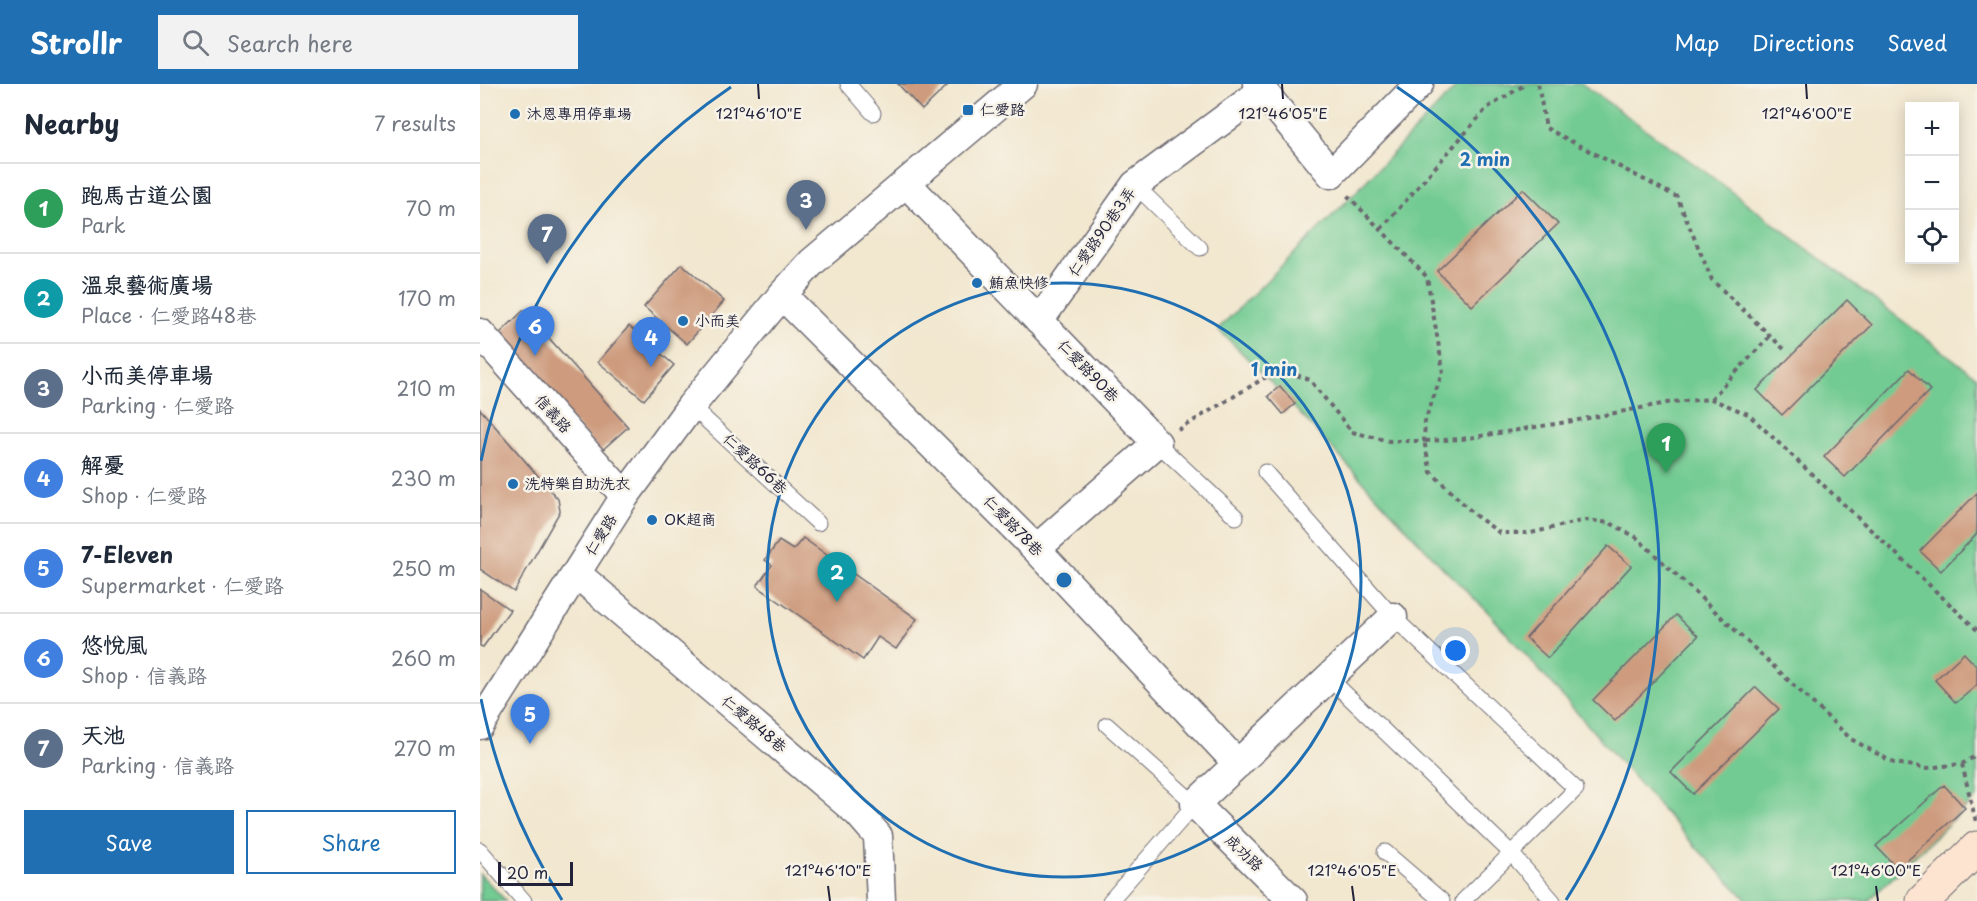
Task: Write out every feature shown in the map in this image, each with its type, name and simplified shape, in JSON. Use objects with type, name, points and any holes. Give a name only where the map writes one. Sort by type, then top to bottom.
[{"type":"street","name":"仁愛路","points":[[480,725],[625,496],[691,406],[782,295],[812,262],[1023,84]]},
{"type":"street","points":[[1263,86],[1331,174],[1419,84]]},
{"type":"street","name":"仁愛路90巷3弄","points":[[1039,321],[1135,185],[1263,86]]},
{"type":"street","name":"仁愛路90巷","points":[[907,184],[1157,442]]},
{"type":"street","name":"仁愛路78巷","points":[[782,295],[1036,549],[1238,764]]},
{"type":"street","name":"信義路","points":[[480,333],[625,496]]},
{"type":"street","points":[[1036,549],[1157,442]]},
{"type":"street","name":"仁愛路48巷","points":[[577,574],[858,813],[878,837],[881,901]]},
{"type":"street","points":[[1195,804],[1393,617]]},
{"type":"street","name":"成功路","points":[[1195,804],[1293,901]]},
{"type":"street","points":[[1923,901],[1977,848]]},
{"type":"lane","points":[[848,84],[873,113]]},
{"type":"lane","points":[[1135,185],[1200,248]]},
{"type":"lane","name":"仁愛路66巷","points":[[691,406],[818,523]]},
{"type":"lane","points":[[1157,442],[1236,517]]},
{"type":"lane","points":[[1265,472],[1393,617],[1576,789],[1463,901]]},
{"type":"lane","points":[[1328,677],[1511,853],[1553,901]]},
{"type":"lane","points":[[1107,725],[1195,804],[1110,901]]},
{"type":"lane","points":[[480,850],[524,901]]},
{"type":"lane","points":[[1385,852],[1442,901]]},
{"type":"path","points":[[1381,229],[1487,108],[1526,84]]},
{"type":"path","points":[[1538,84],[1546,128],[1677,197],[1712,280],[1785,350]]},
{"type":"path","points":[[1331,174],[1349,199],[1427,277],[1443,371],[1425,421],[1424,441],[1431,472],[1476,516],[1500,533],[1531,533],[1585,520],[1610,523],[1636,537],[1851,739],[1894,763],[1927,768],[1962,764],[1977,755]]},
{"type":"path","points":[[1711,399],[1769,336]]},
{"type":"path","points":[[1157,442],[1266,377],[1285,371],[1310,380],[1352,432],[1389,441],[1462,440],[1672,402],[1711,399],[1748,414],[1977,630]]},
{"type":"path","points":[[1962,764],[1977,826]]},
{"type":"green space","points":[[1459,84],[1582,84],[1704,171],[1977,377],[1977,797],[1868,901],[1748,901],[1691,842],[1487,611],[1444,569],[1266,377],[1218,329],[1349,199]]},
{"type":"green space","points":[[480,874],[506,901],[480,901]]},
{"type":"building","points":[[898,84],[949,84],[922,110]]},
{"type":"building","points":[[1523,189],[1558,224],[1472,306],[1437,271]]},
{"type":"building","points":[[682,264],[724,301],[687,344],[644,307]]},
{"type":"building","points":[[1847,300],[1872,325],[1782,415],[1757,390]]},
{"type":"building","points":[[524,310],[628,427],[600,452],[496,337]]},
{"type":"building","points":[[629,326],[674,365],[644,400],[598,362]]},
{"type":"building","points":[[1909,369],[1930,390],[1845,477],[1824,457]]},
{"type":"building","points":[[1280,386],[1295,404],[1283,414],[1268,396]]},
{"type":"building","points":[[480,409],[558,499],[560,511],[514,592],[480,569]]},
{"type":"building","points":[[1977,493],[1977,534],[1941,571],[1920,551]]},
{"type":"building","points":[[803,538],[917,619],[896,649],[878,637],[863,660],[757,586],[772,565],[765,560],[779,541],[793,550]]},
{"type":"building","points":[[1608,546],[1631,566],[1548,658],[1526,638]]},
{"type":"building","points":[[480,589],[510,610],[483,647],[480,646]]},
{"type":"building","points":[[1676,615],[1698,636],[1615,721],[1593,700]]},
{"type":"building","points":[[1964,653],[1977,667],[1977,685],[1956,703],[1935,680]]},
{"type":"building","points":[[1756,687],[1779,709],[1693,794],[1671,772]]},
{"type":"building","points":[[1944,785],[1965,808],[1898,869],[1876,846]]},
{"type":"place","name":"仁愛路","points":[[968,110]]},
{"type":"place","name":"沐恩專用停車場","points":[[515,114]]},
{"type":"place","name":"小而美停車場","points":[[806,230]]},
{"type":"place","name":"天池","points":[[547,264]]},
{"type":"place","name":"鮪魚快修","points":[[977,283]]},
{"type":"place","name":"小而美","points":[[683,321]]},
{"type":"place","name":"悠悅風","points":[[535,356]]},
{"type":"place","name":"解憂","points":[[651,367]]},
{"type":"place","name":"跑馬古道公園","points":[[1666,473]]},
{"type":"place","name":"洗特樂自助洗衣","points":[[513,484]]},
{"type":"place","name":"OK超商","points":[[652,520]]},
{"type":"place","name":"溫泉藝術廣場","points":[[837,602]]},
{"type":"place","name":"7-Eleven","points":[[530,744]]}]
